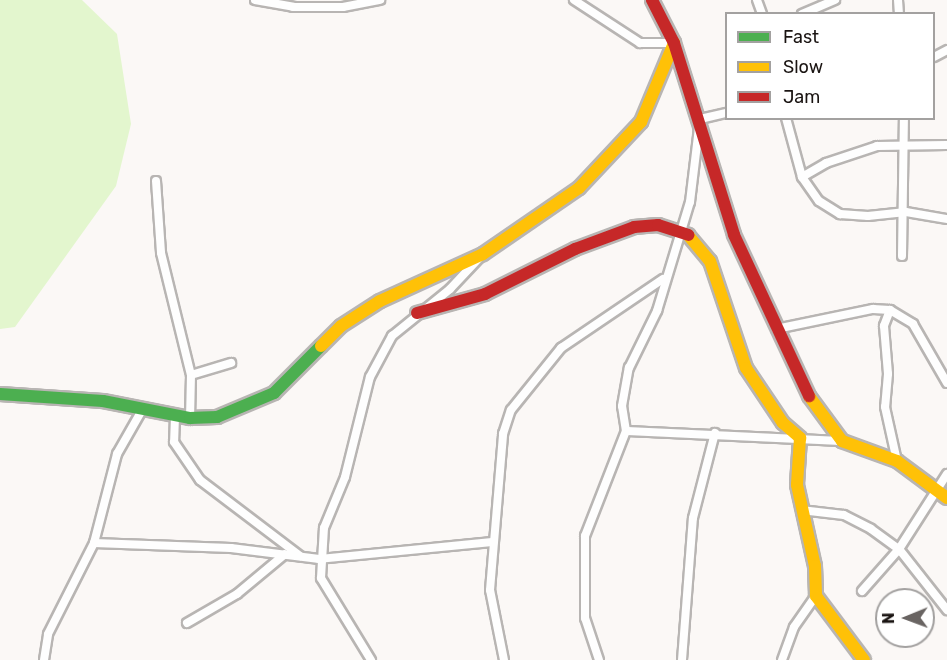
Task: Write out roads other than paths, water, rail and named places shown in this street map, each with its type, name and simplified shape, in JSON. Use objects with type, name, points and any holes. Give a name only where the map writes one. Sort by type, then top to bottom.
[{"type":"street","points":[[255,0],[293,8],[344,7],[381,0]]},
{"type":"street","points":[[574,0],[640,43],[674,43]]},
{"type":"street","points":[[652,0],[674,43],[700,119],[734,235],[811,401],[842,441]]},
{"type":"street","points":[[807,12],[835,0]]},
{"type":"street","points":[[0,394],[103,401],[141,411],[190,418],[217,417],[274,393],[341,326],[381,300],[483,254],[579,188],[631,138],[674,43]]},
{"type":"street","points":[[700,119],[725,113]]},
{"type":"street","points":[[598,660],[585,618],[585,536],[626,431],[624,387],[657,310],[663,279],[696,174],[700,119]]},
{"type":"street","points":[[787,120],[802,177],[819,201],[840,214],[868,216],[906,212],[947,219]]},
{"type":"street","points":[[902,256],[906,212],[904,120]]},
{"type":"street","points":[[802,177],[852,153],[905,145],[947,145]]},
{"type":"street","points":[[156,181],[161,253],[192,375],[190,418]]},
{"type":"street","points":[[417,313],[485,294],[575,249],[634,227],[658,225],[680,229],[697,242],[710,261],[746,368],[783,423],[800,438]]},
{"type":"street","points":[[371,660],[328,595],[319,559],[370,376],[392,336],[417,313],[450,289],[483,254]]},
{"type":"street","points":[[504,660],[490,590],[503,434],[511,410],[561,348],[663,279]]},
{"type":"street","points":[[776,329],[873,309],[890,310],[913,324],[947,383]]},
{"type":"street","points":[[890,310],[884,326],[888,374],[885,407],[897,461]]},
{"type":"street","points":[[192,375],[231,363]]},
{"type":"street","points":[[45,660],[48,634],[94,543],[117,454],[141,411]]},
{"type":"street","points":[[175,416],[174,441],[200,480],[300,556]]},
{"type":"street","points":[[626,431],[842,441],[897,461],[943,494]]},
{"type":"street","points":[[682,660],[693,518],[715,434]]},
{"type":"street","points":[[800,438],[797,474],[801,510],[815,566],[816,596],[864,660]]},
{"type":"street","points":[[862,591],[943,494],[947,474]]},
{"type":"street","points":[[801,510],[844,515],[899,549],[947,610]]},
{"type":"street","points":[[94,543],[285,554],[319,559],[493,542]]},
{"type":"street","points":[[187,623],[237,594],[285,554]]},
{"type":"street","points":[[783,660],[794,627],[816,596]]}]
